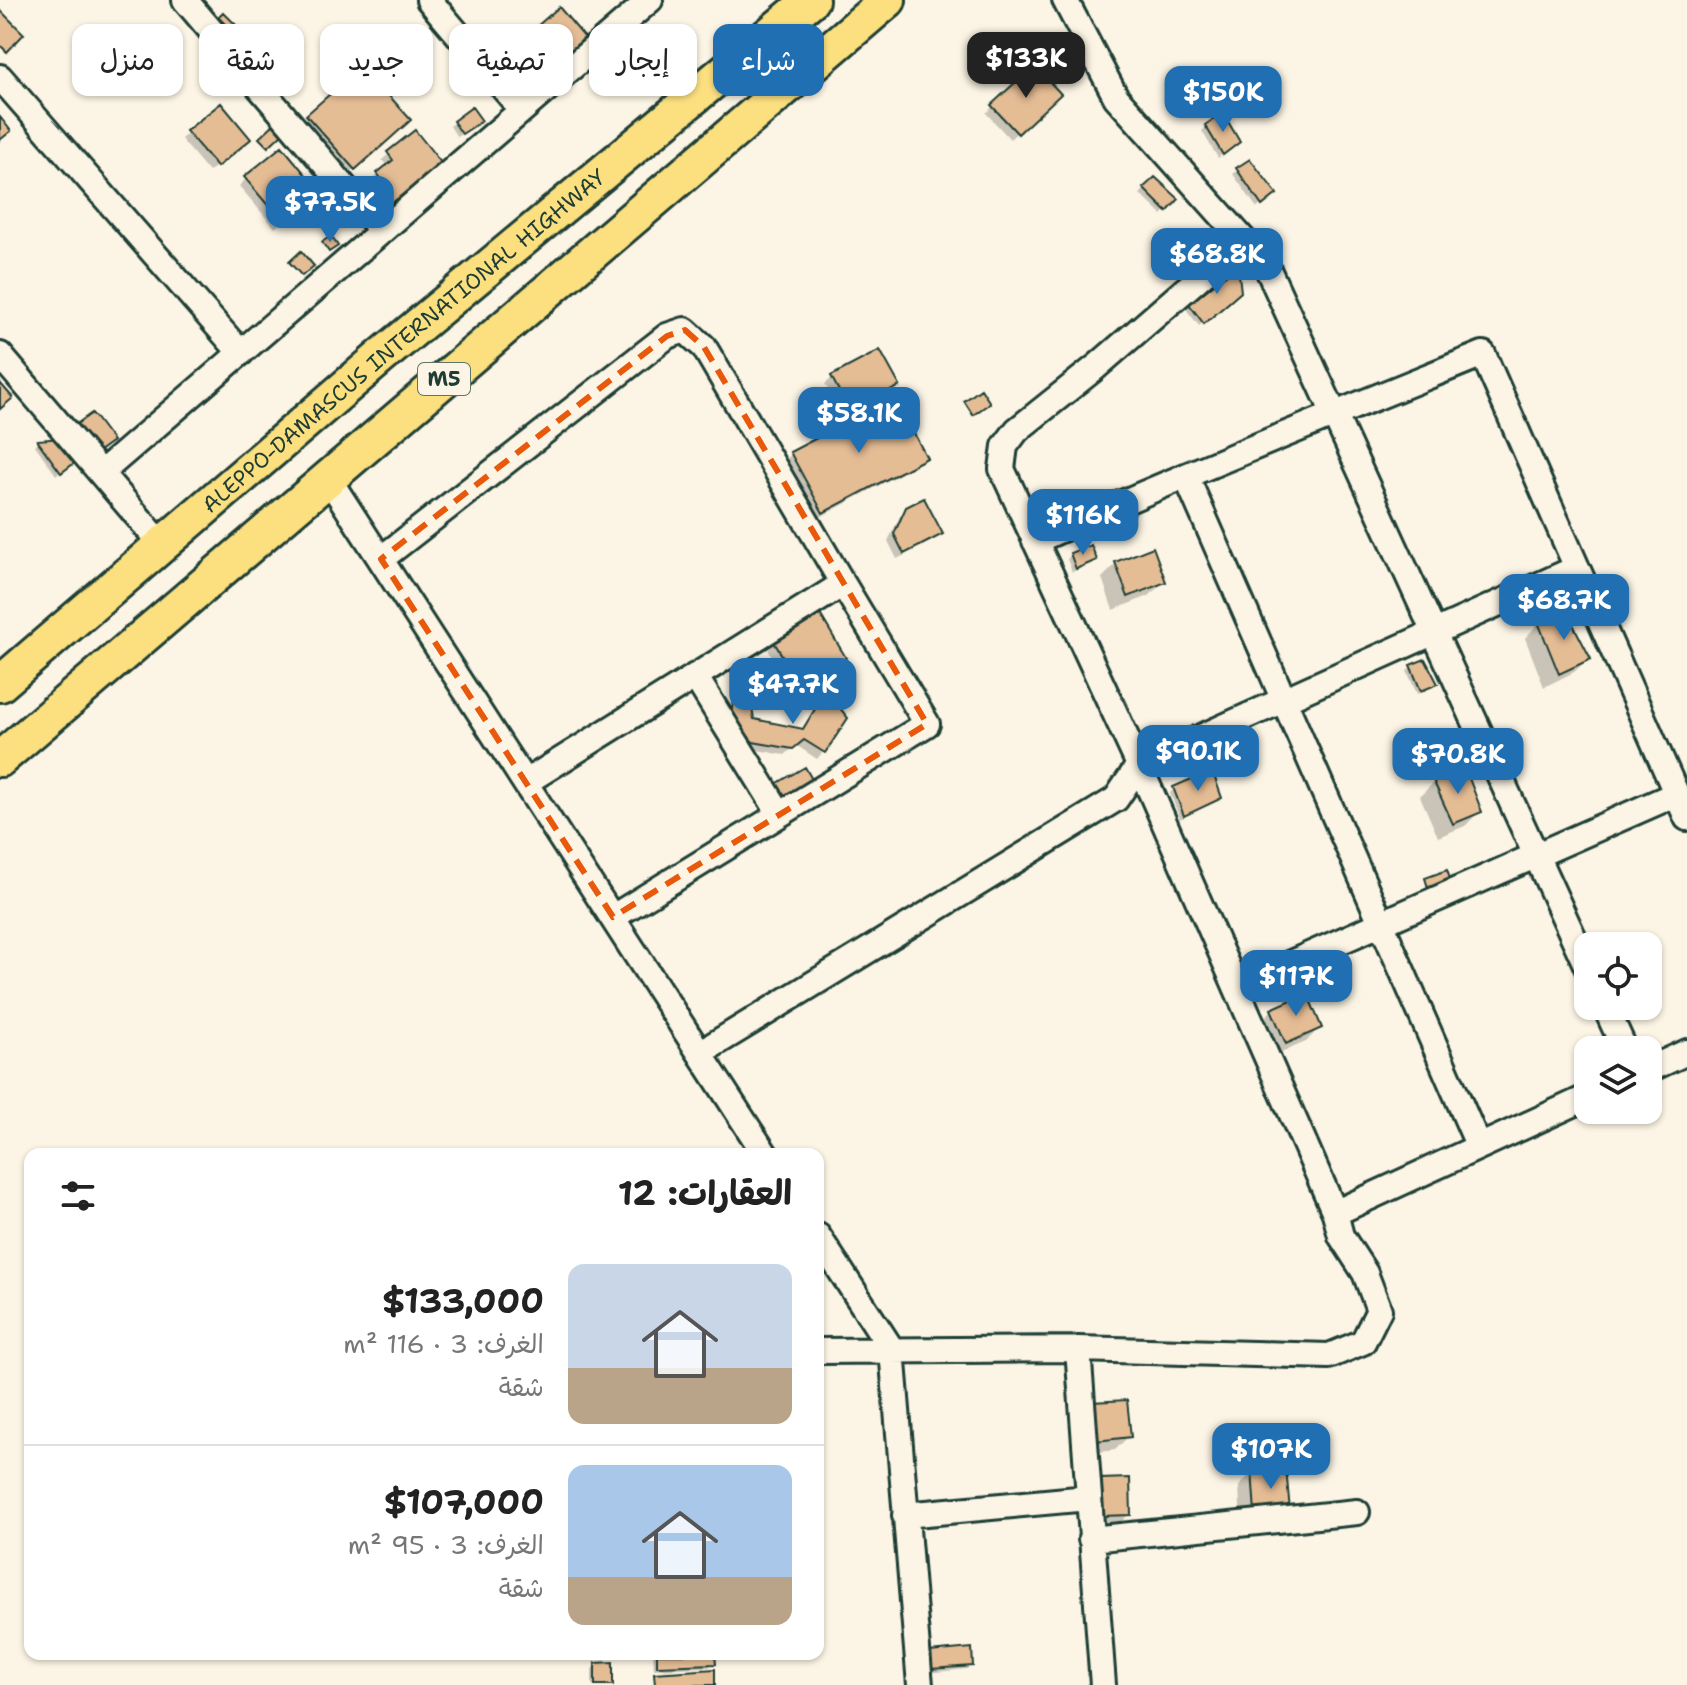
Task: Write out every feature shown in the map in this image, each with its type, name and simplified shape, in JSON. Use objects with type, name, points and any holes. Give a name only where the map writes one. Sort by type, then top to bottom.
[{"type":"highway","name":"ALEPPO-DAMASCUS INTERNATIONAL HIGHWAY","points":[[0,684],[383,355],[811,0]]},
{"type":"highway","name":"M5","points":[[0,759],[888,0]]},
{"type":"street","points":[[185,0],[382,231]]},
{"type":"street","points":[[429,0],[522,110]]},
{"type":"street","points":[[101,473],[650,0]]},
{"type":"street","points":[[1065,0],[1116,97],[1266,265],[1574,939]]},
{"type":"street","points":[[0,77],[241,353]]},
{"type":"street","points":[[824,1351],[1078,1349],[1329,1356],[1363,1342],[1379,1310],[1365,1273],[1341,1236],[1335,1213],[1139,765],[1002,469],[1005,446],[1017,430],[1096,367],[1230,251],[1253,250]]},
{"type":"street","points":[[381,559],[667,336],[685,330],[704,347],[927,724],[613,917]]},
{"type":"street","points":[[1035,541],[1483,354],[1687,818]]},
{"type":"street","points":[[0,355],[162,545]]},
{"type":"street","points":[[1186,476],[1479,1147]]},
{"type":"street","points":[[328,478],[761,1148]]},
{"type":"street","points":[[700,1053],[1116,799],[1139,765],[1577,568]]},
{"type":"street","points":[[526,782],[843,584]]},
{"type":"street","points":[[695,676],[780,814]]},
{"type":"street","points":[[1236,987],[1676,794]]},
{"type":"street","points":[[1662,1064],[1687,1052]]},
{"type":"street","points":[[1335,1213],[1574,1103]]},
{"type":"street","points":[[824,1245],[892,1350],[920,1685]]},
{"type":"street","points":[[1078,1349],[1103,1685]]},
{"type":"street","points":[[905,1515],[1088,1498]]},
{"type":"street","points":[[1091,1539],[1357,1512]]},
{"type":"highlighted area","points":[[685,330],[704,347],[927,724],[613,917],[381,559],[667,336]]},
{"type":"building","points":[[559,7],[586,39],[573,50],[573,24],[539,24]]},
{"type":"building","points":[[0,10],[24,34],[7,52],[0,45]]},
{"type":"building","points":[[223,12],[235,24],[225,24],[218,17]]},
{"type":"building","points":[[1034,65],[1061,94],[1018,134],[991,105]]},
{"type":"building","points":[[328,96],[389,96],[411,120],[355,170],[306,115]]},
{"type":"building","points":[[221,103],[251,139],[217,167],[186,131]]},
{"type":"building","points":[[472,107],[482,121],[462,134],[453,121]]},
{"type":"building","points":[[1223,113],[1240,142],[1223,155],[1205,125]]},
{"type":"building","points":[[0,117],[11,131],[0,140]]},
{"type":"building","points":[[275,123],[284,132],[268,147],[259,138]]},
{"type":"building","points":[[415,130],[442,164],[379,213],[368,198],[385,184],[377,173],[393,160],[387,152]]},
{"type":"building","points":[[282,146],[320,192],[283,223],[244,177]]},
{"type":"building","points":[[1250,159],[1277,194],[1262,206],[1236,168]]},
{"type":"building","points":[[1155,177],[1179,199],[1167,212],[1143,188]]},
{"type":"building","points":[[331,236],[338,246],[329,252],[322,242]]},
{"type":"building","points":[[301,251],[314,266],[302,276],[289,262]]},
{"type":"building","points":[[1238,265],[1241,292],[1204,324],[1189,304]]},
{"type":"building","points":[[880,350],[900,386],[850,412],[831,376]]},
{"type":"building","points":[[0,383],[13,398],[0,409]]},
{"type":"building","points":[[981,389],[990,403],[973,415],[964,401]]},
{"type":"building","points":[[895,397],[927,458],[823,513],[790,452]]},
{"type":"building","points":[[92,413],[113,441],[95,454],[74,426]]},
{"type":"building","points":[[61,438],[77,461],[61,473],[37,440]]},
{"type":"building","points":[[924,498],[943,534],[904,554],[894,534],[906,507]]},
{"type":"building","points":[[1091,545],[1097,560],[1076,569],[1070,553]]},
{"type":"building","points":[[1153,547],[1166,582],[1128,597],[1115,562]]},
{"type":"building","points":[[1565,609],[1591,659],[1559,674],[1538,622]]},
{"type":"building","points":[[820,614],[846,658],[800,685],[774,642]]},
{"type":"building","points":[[1425,659],[1438,684],[1421,691],[1410,665]]},
{"type":"building","points":[[826,691],[848,718],[825,753],[804,740],[793,749],[753,742],[732,718],[734,700],[751,702],[754,719],[803,729]]},
{"type":"building","points":[[805,767],[813,781],[777,801],[769,788]]},
{"type":"building","points":[[1465,768],[1482,812],[1453,824],[1433,780]]},
{"type":"building","points":[[1212,770],[1222,798],[1184,816],[1173,787]]},
{"type":"building","points":[[1447,870],[1451,882],[1429,891],[1425,878]]},
{"type":"building","points":[[1307,993],[1322,1028],[1286,1044],[1271,1009]]},
{"type":"building","points":[[1127,1400],[1131,1437],[1096,1441],[1092,1402]]},
{"type":"building","points":[[1286,1468],[1290,1511],[1255,1513],[1252,1470]]},
{"type":"building","points":[[1130,1478],[1131,1515],[1101,1516],[1100,1479]]},
{"type":"building","points":[[972,1648],[973,1666],[930,1669],[929,1652]]},
{"type":"building","points":[[657,1660],[716,1660],[716,1664],[657,1666]]},
{"type":"building","points":[[613,1662],[613,1685],[595,1685],[595,1663]]},
{"type":"building","points":[[715,1669],[715,1685],[655,1685],[654,1673]]}]
